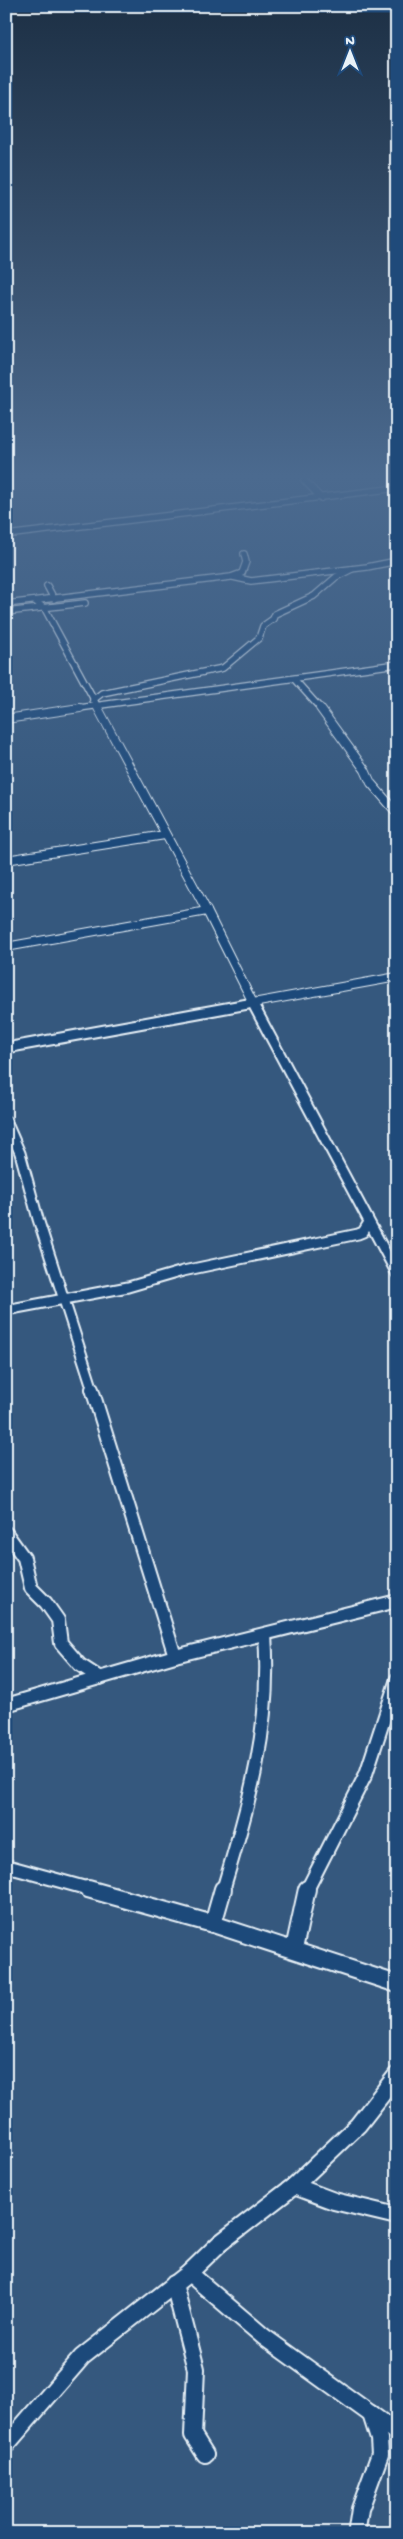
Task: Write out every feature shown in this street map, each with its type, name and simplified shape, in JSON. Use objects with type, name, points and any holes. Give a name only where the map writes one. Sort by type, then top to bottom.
[{"type":"street","points":[[6,604],[17,600],[35,601],[51,598]]},
{"type":"street","points":[[95,703],[102,693],[223,668],[241,655],[259,638],[263,626],[273,619],[275,614],[309,598]]},
{"type":"street","points":[[35,601],[45,609],[207,911],[366,1228],[376,1236],[397,1274]]},
{"type":"street","points":[[6,612],[85,603]]},
{"type":"street","points":[[6,719],[95,703],[294,679],[397,664]]},
{"type":"street","points":[[294,679],[317,703],[346,746],[353,752],[371,783],[376,786],[397,813]]},
{"type":"street","points":[[6,860],[165,835]]},
{"type":"street","points":[[6,947],[207,911]]},
{"type":"street","points":[[6,1048],[397,977]]},
{"type":"street","points":[[6,1121],[20,1153],[63,1298],[175,1656]]},
{"type":"street","points":[[6,1310],[128,1287],[184,1271],[249,1259],[366,1228]]},
{"type":"street","points":[[6,1533],[23,1553],[31,1574],[31,1588],[46,1603],[58,1620],[61,1643],[80,1665],[100,1678]]},
{"type":"street","points":[[6,1706],[175,1656],[397,1601]]},
{"type":"street","points":[[213,1924],[261,1744],[268,1674],[265,1635]]},
{"type":"street","points":[[294,1949],[308,1885],[366,1774],[397,1679]]},
{"type":"street","points":[[6,1866],[213,1924],[397,1984]]},
{"type":"street","points":[[6,2445],[82,2357],[189,2273],[220,2243],[294,2186],[358,2125],[397,2075]]},
{"type":"street","points":[[294,2186],[334,2201],[397,2216]]},
{"type":"street","points":[[189,2273],[264,2337],[397,2434]]},
{"type":"street","points":[[174,2284],[196,2369],[193,2434],[205,2454]]},
{"type":"street","points":[[357,2529],[360,2509],[380,2454],[379,2439],[371,2414]]}]
